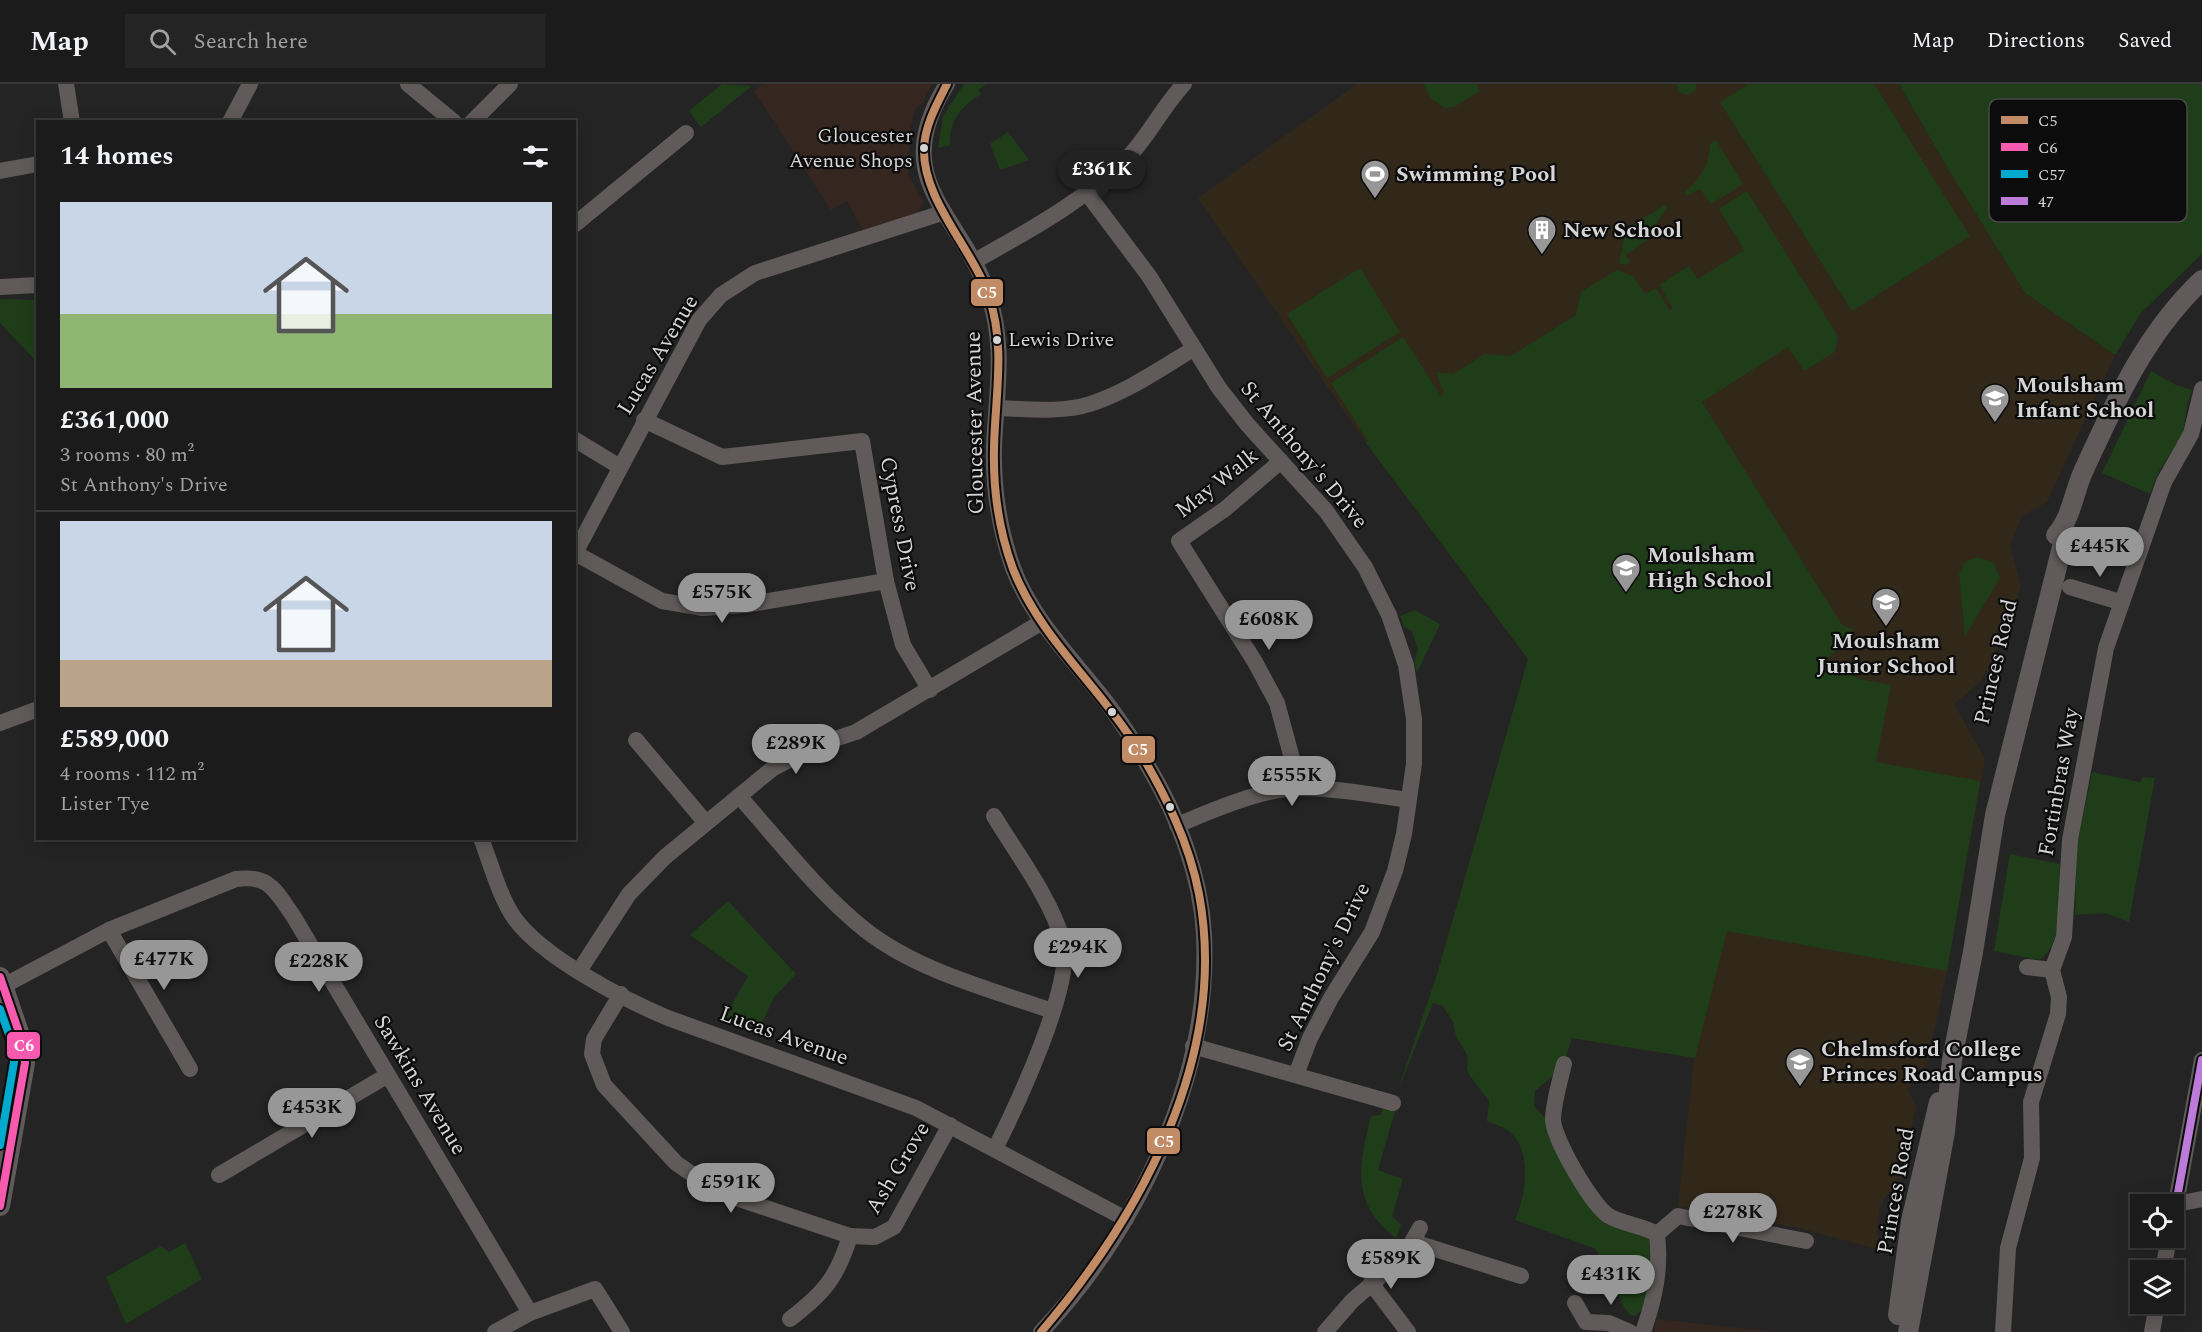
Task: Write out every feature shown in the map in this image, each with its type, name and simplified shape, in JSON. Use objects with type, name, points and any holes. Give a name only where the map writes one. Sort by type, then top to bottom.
[{"type":"main road","name":"Princes Road","points":[[1908,1332],[1944,1132],[1952,1060],[1973,952],[1995,815],[1999,758],[2015,682],[2050,548],[2053,539],[2064,527],[2078,484],[2141,354],[2183,298],[2202,280]]},
{"type":"main road","points":[[0,1206],[24,1063],[24,1047],[2,981]]},
{"type":"main road","name":"Princes Road","points":[[1895,1332],[1918,1184],[1932,1124],[1952,1060]]},
{"type":"street","points":[[66,84],[72,120]]},
{"type":"street","points":[[231,120],[250,84]]},
{"type":"street","points":[[408,84],[452,120]]},
{"type":"street","points":[[474,120],[510,84]]},
{"type":"street","name":"Gloucester Avenue","points":[[947,84],[930,117],[924,156],[930,188],[942,213],[975,261],[989,297],[999,338],[1001,375],[994,447],[995,494],[999,520],[1015,573],[1042,622],[1108,704],[1149,768],[1177,825],[1197,890],[1204,933],[1202,1005],[1193,1046],[1164,1140],[1148,1179],[1095,1269],[1041,1332]]},
{"type":"street","points":[[975,261],[1027,231],[1086,192],[1129,155],[1184,84]]},
{"type":"street","points":[[576,223],[686,133]]},
{"type":"street","points":[[0,171],[36,164]]},
{"type":"street","name":"St Anthony's Drive","points":[[1086,192],[1149,276],[1193,349],[1240,415],[1326,511],[1365,567],[1389,615],[1406,665],[1414,719],[1414,764],[1404,834],[1395,871],[1371,932],[1310,1038],[1296,1075]]},
{"type":"street","name":"Lucas Avenue","points":[[576,549],[699,320],[721,295],[755,273],[942,213]]},
{"type":"street","points":[[0,287],[36,285]]},
{"type":"street","points":[[998,408],[1040,409],[1088,404],[1126,389],[1193,349]]},
{"type":"street","name":"Fortinbras Way","points":[[2052,970],[2064,937],[2070,840],[2106,648],[2120,602],[2164,482],[2191,434],[2202,389]]},
{"type":"street","name":"Cypress Drive","points":[[644,420],[722,457],[862,441],[886,581],[903,645],[930,690]]},
{"type":"street","points":[[576,440],[620,467]]},
{"type":"street","name":"May Walk","points":[[1281,461],[1226,509],[1179,541],[1256,662],[1277,703],[1300,788]]},
{"type":"street","points":[[576,554],[662,602],[703,608],[744,606],[886,581]]},
{"type":"street","points":[[2070,587],[2120,602]]},
{"type":"street","points":[[579,971],[629,894],[665,857],[772,769],[817,745],[856,732],[1042,622]]},
{"type":"street","points":[[0,723],[36,710]]},
{"type":"street","points":[[636,740],[706,823]]},
{"type":"street","points":[[1177,825],[1225,806],[1300,788],[1335,790],[1408,800]]},
{"type":"street","points":[[739,796],[795,863],[866,930],[908,956],[949,975],[1052,1011]]},
{"type":"street","points":[[994,816],[1052,912],[1064,944],[1062,975],[1052,1011],[1022,1094],[995,1149]]},
{"type":"street","name":"Lucas Avenue","points":[[482,840],[514,917],[546,951],[579,971],[668,1018],[916,1108],[1126,1219]]},
{"type":"street","name":"Sawkins Avenue","points":[[2,981],[109,930],[236,879],[254,877],[270,884],[292,914],[530,1313]]},
{"type":"street","points":[[109,930],[190,1069]]},
{"type":"street","points":[[2003,1332],[2008,1248],[2032,1158],[2031,1102],[2058,1014],[2059,997],[2052,970],[2027,967]]},
{"type":"street","name":"Ash Grove","points":[[621,994],[594,1039],[592,1054],[604,1084],[676,1163],[721,1191],[850,1236],[875,1238],[894,1227],[950,1125]]},
{"type":"street","points":[[1193,1046],[1393,1103]]},
{"type":"street","points":[[2178,1194],[2202,1060]]},
{"type":"street","points":[[1564,1064],[1553,1120],[1564,1150],[1598,1207],[1610,1216],[1639,1224],[1657,1234]]},
{"type":"street","points":[[219,1174],[388,1074]]},
{"type":"street","points":[[2184,1206],[2202,1199]]},
{"type":"street","points":[[1657,1234],[1678,1216],[1806,1241]]},
{"type":"street","points":[[1643,1332],[1655,1298],[1660,1261],[1657,1234]]},
{"type":"street","points":[[1325,1332],[1371,1283],[1404,1256],[1417,1235],[1521,1276]]},
{"type":"street","points":[[790,1319],[827,1287],[838,1269],[850,1236]]},
{"type":"street","points":[[1371,1283],[1408,1332]]},
{"type":"street","points":[[495,1332],[530,1313],[595,1288],[621,1332]]},
{"type":"street","points":[[1575,1303],[1586,1322],[1609,1323],[1630,1332]]},
{"type":"street","points":[[2152,1332],[2155,1314]]},
{"type":"shaded area","name":"Gloucester Avenue Shops","points":[[762,84],[932,84],[922,103],[915,109],[911,127],[908,175],[924,202],[916,215],[864,232],[847,201],[831,210],[754,91]]},
{"type":"shaded area","name":"Moulsham High School","points":[[1357,84],[1899,84],[2025,293],[2115,355],[2047,502],[2022,516],[2010,545],[2021,587],[1988,669],[1980,682],[1954,704],[1985,759],[1947,971],[1927,1064],[1911,1079],[1908,1091],[1916,1107],[1898,1187],[1886,1195],[1880,1207],[1877,1233],[1881,1250],[1798,1228],[1678,1206],[1694,1058],[1484,1024],[1438,971],[1528,659],[1366,443],[1198,198]]},
{"type":"shaded area","points":[[1657,1319],[1775,1332],[1654,1332]]},
{"type":"green space","points":[[722,84],[752,86],[701,127],[689,111]]},
{"type":"green space","points":[[964,84],[986,84],[978,90],[981,94],[962,109],[954,121],[950,145],[938,148],[943,116]]},
{"type":"green space","points":[[1424,84],[1476,84],[1480,91],[1454,107],[1444,108],[1430,97]]},
{"type":"green space","points":[[1676,84],[1697,84],[1695,91],[1686,95],[1679,92]]},
{"type":"green space","points":[[1749,84],[1874,84],[1970,236],[1852,311],[1720,102]]},
{"type":"green space","points":[[1899,84],[2202,84],[2202,254],[2141,313],[2115,355],[2025,293]]},
{"type":"green space","points":[[1008,132],[1029,160],[1000,170],[990,144]]},
{"type":"green space","points":[[1716,140],[1743,184],[1711,204],[1700,189],[1687,196],[1684,193],[1703,171],[1710,144]]},
{"type":"green space","points":[[1747,191],[1838,336],[1835,352],[1804,371],[1788,347],[1702,402],[1842,625],[1853,629],[1851,639],[1822,662],[1860,679],[1891,685],[1876,762],[1980,781],[1947,971],[1727,931],[1695,1058],[1572,1038],[1566,1056],[1555,1074],[1535,1091],[1534,1106],[1545,1118],[1588,1203],[1647,1236],[1650,1242],[1653,1259],[1651,1286],[1645,1305],[1635,1316],[1629,1314],[1624,1307],[1596,1249],[1515,1220],[1524,1186],[1522,1150],[1509,1131],[1487,1121],[1489,1101],[1470,1076],[1467,1069],[1468,1057],[1456,1036],[1453,1022],[1443,1006],[1433,1003],[1397,1093],[1438,971],[1528,659],[1366,443],[1368,441],[1331,383],[1403,337],[1441,396],[1444,394],[1436,372],[1453,374],[1485,354],[1511,356],[1576,315],[1581,292],[1617,270],[1633,276],[1645,294],[1656,288],[1670,310],[1673,308],[1659,285],[1689,266],[1698,279],[1744,250],[1719,209]]},
{"type":"green space","points":[[1665,205],[1667,208],[1655,225],[1660,232],[1625,255],[1630,262],[1626,265],[1619,263],[1626,229]]},
{"type":"green space","points":[[1360,268],[1400,332],[1327,378],[1287,314]]},
{"type":"green space","points":[[0,299],[36,300],[36,361],[0,323]]},
{"type":"green space","points":[[2151,371],[2176,385],[2192,390],[2187,404],[2183,433],[2158,473],[2150,494],[2102,473]]},
{"type":"green space","points":[[1977,557],[1993,562],[2000,578],[1965,636],[1959,574],[1965,562]]},
{"type":"green space","points":[[1415,610],[1440,624],[1417,673],[1414,661],[1418,650],[1412,631],[1404,627],[1400,616]]},
{"type":"green space","points":[[2092,772],[2140,782],[2143,777],[2155,778],[2129,922],[2105,913],[2075,915],[2077,845]]},
{"type":"green space","points":[[2010,854],[2060,864],[2057,930],[2048,952],[2039,960],[1994,951]]},
{"type":"green space","points":[[728,901],[796,974],[774,997],[757,1035],[722,1022],[748,976],[690,935]]},
{"type":"green space","points":[[1383,1106],[1396,1108],[1378,1170],[1403,1179],[1392,1216],[1401,1225],[1396,1238],[1381,1225],[1371,1211],[1362,1182],[1363,1151],[1371,1116],[1381,1115]]},
{"type":"green space","points":[[185,1243],[202,1279],[126,1324],[106,1277],[161,1246],[169,1252]]},
{"type":"transit line","name":"C5","points":[[947,84],[927,131],[924,148],[926,167],[939,205],[982,279],[994,315],[998,353],[995,478],[998,509],[1008,555],[1025,594],[1039,618],[1123,726],[1167,801],[1195,875],[1205,954],[1201,1014],[1189,1072],[1169,1129],[1143,1184],[1113,1236],[1078,1286],[1041,1332]]},
{"type":"transit line","name":"C6","points":[[0,977],[24,1047],[25,1063],[0,1206]]},
{"type":"transit line","name":"C57","points":[[0,1009],[14,1049],[14,1062],[0,1145]]},
{"type":"transit line","name":"47","points":[[2178,1194],[2202,1060]]},
{"type":"place","name":"Gloucester Avenue Shops","points":[[924,148]]},
{"type":"place","name":"Swimming Pool","points":[[1375,200]]},
{"type":"place","name":"New School","points":[[1542,256]]},
{"type":"place","name":"Lewis Drive","points":[[997,340]]},
{"type":"place","name":"Moulsham Infant School","points":[[1995,424]]},
{"type":"place","name":"Moulsham High School","points":[[1626,594]]},
{"type":"place","name":"Moulsham Junior School","points":[[1886,628]]},
{"type":"place","name":"Chelmsford College Princes Road Campus","points":[[1800,1088]]}]
